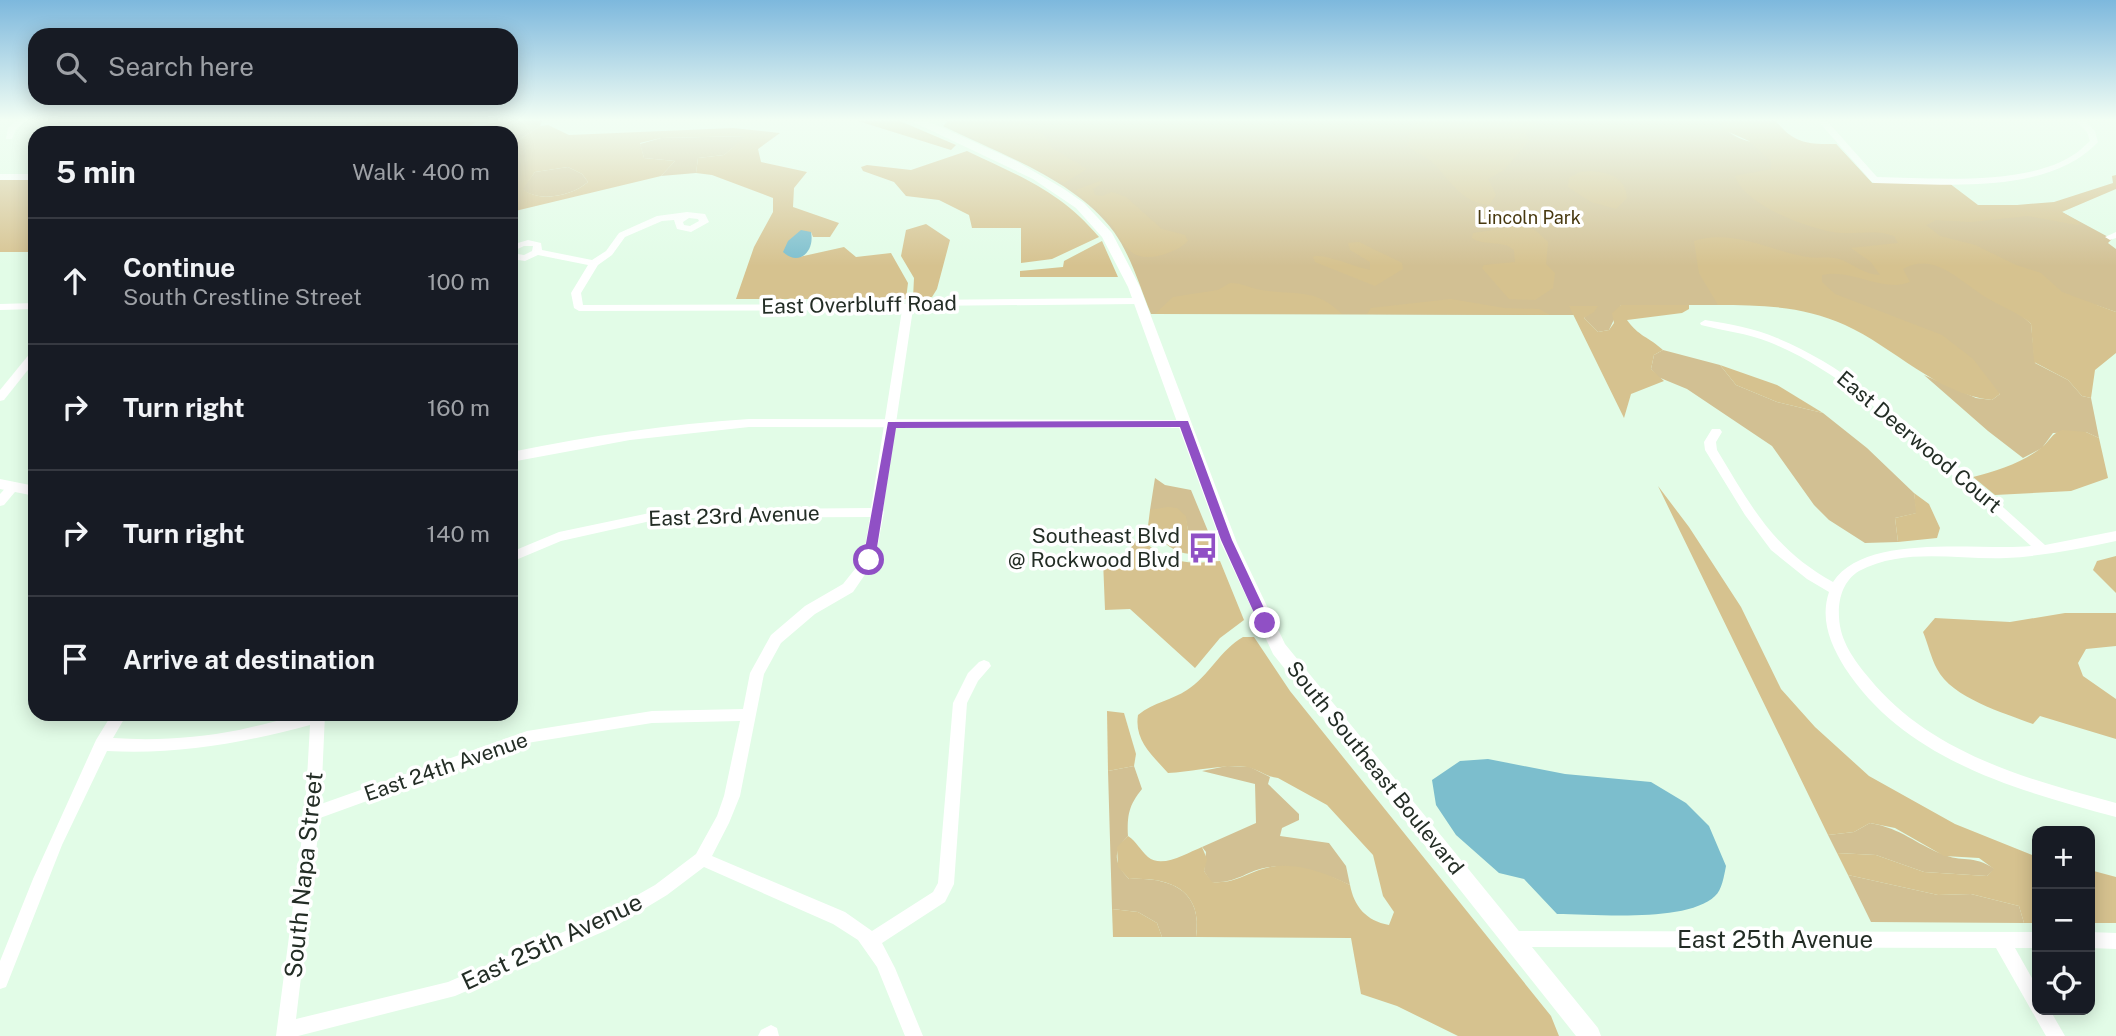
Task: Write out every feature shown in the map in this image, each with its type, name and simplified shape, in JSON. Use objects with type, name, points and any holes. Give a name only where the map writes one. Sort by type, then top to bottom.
[{"type":"main road","name":"South Southeast Boulevard","points":[[1020,169],[1078,203],[1107,234],[1138,301],[1230,548],[1254,604],[1279,649],[1590,1036]]},
{"type":"street","points":[[1865,169],[1875,180],[2012,179],[2043,169]]},
{"type":"street","points":[[0,177],[28,177]]},
{"type":"street","points":[[518,257],[537,252],[594,263],[609,253],[622,235],[644,223],[683,217]]},
{"type":"street","points":[[518,245],[538,245],[537,252]]},
{"type":"street","name":"East Overbluff Road","points":[[594,263],[576,293],[579,308],[908,307],[921,303],[1138,301]]},
{"type":"street","points":[[0,307],[28,306]]},
{"type":"street","points":[[908,307],[869,560],[848,588],[789,625],[765,655],[757,673],[732,796],[702,859],[839,919],[871,941],[914,1036]]},
{"type":"street","name":"East Deerwood Court","points":[[1705,323],[1743,329],[1835,371],[1877,401],[2044,551]]},
{"type":"street","points":[[0,397],[28,363]]},
{"type":"street","points":[[518,455],[603,437],[677,427],[749,423],[1184,424]]},
{"type":"street","points":[[1716,432],[1710,442],[1711,450],[1767,539],[1793,566],[1835,589]]},
{"type":"street","points":[[0,502],[7,485],[28,490]]},
{"type":"street","name":"East 23rd Avenue","points":[[518,554],[559,537],[664,514],[878,512]]},
{"type":"street","points":[[2116,536],[2044,551],[1894,554],[1851,570],[1835,589],[1831,603],[1832,626],[1843,654],[1878,699],[1920,733],[1957,756],[2017,781],[2116,810]]},
{"type":"street","points":[[871,941],[939,897],[946,884],[960,703],[973,677],[984,666]]},
{"type":"street","name":"East 24th Avenue","points":[[313,814],[527,737],[652,716],[748,715]]},
{"type":"street","points":[[0,981],[101,744],[116,721]]},
{"type":"street","points":[[101,744],[148,748],[212,743],[298,721]]},
{"type":"street","name":"South Napa Street","points":[[286,1033],[313,814],[318,721]]},
{"type":"street","name":"East 25th Avenue","points":[[286,1033],[449,990],[608,921],[661,890],[702,859]]},
{"type":"street","name":"East 25th Avenue","points":[[1513,939],[2032,940]]},
{"type":"street","points":[[2001,940],[2032,994]]},
{"type":"street","points":[[2095,940],[2116,941]]},
{"type":"street","points":[[2044,1015],[2056,1036]]},
{"type":"green space","points":[[573,169],[582,174],[588,182],[565,194],[537,196],[522,189],[535,172]]},
{"type":"green space","points":[[667,169],[696,169],[696,173],[661,176]]},
{"type":"green space","name":"Lincoln Park","points":[[1859,169],[1872,183],[1949,183],[1974,209],[2062,212],[2112,239],[2108,243],[2116,249],[2116,312],[2096,305],[2019,313],[2031,324],[2035,363],[2068,380],[2082,396],[2091,398],[2099,438],[2086,432],[2053,433],[2042,448],[2023,458],[1924,375],[1976,398],[1992,400],[2000,394],[1883,314],[1862,305],[1621,305],[1609,330],[1598,332],[1584,318],[1597,306],[1570,306],[1574,315],[1151,314],[1135,272],[1114,232],[1098,213],[1079,197],[1035,170]]},
{"type":"green space","points":[[1663,350],[1720,365],[1736,385],[1777,402],[1823,413],[1867,448],[1914,493],[1917,513],[1895,518],[1898,542],[1865,543],[1829,520],[1814,505],[1772,446],[1687,389],[1658,377],[1651,369],[1654,355]]},
{"type":"green space","points":[[1155,478],[1165,485],[1191,490],[1210,536],[1196,536],[1188,530],[1185,516],[1150,510]]},
{"type":"green space","points":[[1134,766],[1142,789],[1130,811],[1128,836],[1117,852],[1118,863],[1129,879],[1170,884],[1189,897],[1197,921],[1196,937],[1162,937],[1157,923],[1138,912],[1112,909],[1108,771]]},
{"type":"green space","points":[[1227,766],[1250,767],[1270,777],[1268,784],[1299,814],[1299,820],[1282,828],[1280,836],[1329,843],[1346,866],[1350,885],[1311,871],[1279,866],[1261,869],[1228,881],[1211,882],[1204,871],[1206,852],[1202,847],[1256,823],[1255,784],[1202,771]]},
{"type":"green space","points":[[1870,823],[1891,829],[1949,857],[1980,862],[1995,869],[1987,876],[1924,872],[1876,855],[1837,853],[1828,835],[1854,832]]},
{"type":"green space","points":[[1848,875],[1938,895],[1971,894],[2019,906],[2024,923],[1871,922]]},
{"type":"shaded area","points":[[518,169],[553,169],[535,172],[523,189],[546,197],[565,194],[588,182],[582,174],[573,169],[667,169],[661,176],[518,210]]},
{"type":"shaded area","points":[[696,169],[795,169],[807,172],[794,188],[793,207],[839,223],[830,237],[813,237],[811,232],[799,257],[844,247],[856,257],[891,253],[908,283],[906,299],[736,299],[754,247],[773,212],[773,198],[712,175],[696,173]]},
{"type":"shaded area","points":[[862,169],[1006,169],[1054,196],[1099,237],[1052,259],[1021,263],[1021,228],[972,228],[969,215],[939,200],[906,196],[894,182]]},
{"type":"shaded area","points":[[1036,169],[1086,169],[1064,183]]},
{"type":"shaded area","points":[[1439,169],[1505,169],[1488,179],[1496,195],[1489,205],[1472,200]]},
{"type":"shaded area","points":[[1769,169],[1859,169],[1872,183],[1949,183],[1978,205],[2017,205],[2054,202],[2113,183],[2112,176],[2116,175],[2116,189],[2062,212],[2081,223],[2077,225],[2028,216],[1971,222],[1936,220],[1926,225],[1940,236],[1975,245],[2016,265],[2041,273],[2062,292],[2116,312],[2116,353],[2095,370],[2091,398],[2082,396],[2068,380],[2034,362],[2031,324],[1949,272],[1927,264],[1915,264],[1903,269],[1910,282],[1899,285],[1833,274],[1822,275],[1822,282],[1835,294],[1942,335],[1973,359],[2000,394],[1992,400],[1952,389],[1863,334],[1830,319],[1782,308],[1718,305],[1699,273],[1694,241],[1722,237],[1736,239],[1806,257],[1839,259],[1875,275],[1880,275],[1871,262],[1851,248],[1898,243],[1894,236],[1887,234],[1841,233],[1797,222],[1780,215],[1752,197],[1741,187],[1735,176]]},
{"type":"shaded area","points":[[1591,171],[1615,177],[1623,185],[1627,198],[1616,209],[1591,202],[1568,187],[1569,178],[1580,172]]},
{"type":"shaded area","points":[[28,179],[28,252],[0,252],[0,180]]},
{"type":"shaded area","points":[[1100,181],[1101,184],[1093,189],[1095,195],[1102,196],[1112,192],[1126,197],[1162,229],[1185,235],[1188,241],[1176,250],[1159,256],[1142,257],[1135,254],[1126,247],[1106,219],[1076,190]]},
{"type":"shaded area","points":[[1517,222],[1536,231],[1548,242],[1546,264],[1555,273],[1553,288],[1535,300],[1509,299],[1482,268],[1484,265],[1515,262],[1514,250],[1472,238],[1473,233],[1508,228]]},
{"type":"shaded area","points":[[926,224],[950,240],[937,289],[932,297],[913,298],[914,278],[901,256],[906,230]]},
{"type":"shaded area","points":[[1102,241],[1118,277],[1020,277],[1020,271],[1063,267],[1064,261]]},
{"type":"shaded area","points":[[1359,242],[1402,263],[1403,269],[1375,286],[1315,262],[1313,257],[1324,257],[1370,270],[1370,262],[1350,250],[1348,243]]},
{"type":"shaded area","points":[[1230,283],[1261,290],[1313,296],[1332,305],[1342,314],[1155,314],[1173,297],[1218,290]]},
{"type":"shaded area","points":[[1451,299],[1504,308],[1539,309],[1550,315],[1367,314],[1371,308]]},
{"type":"shaded area","points":[[1621,305],[1689,305],[1689,309],[1682,313],[1627,320],[1635,330],[1663,350],[1654,355],[1651,369],[1664,381],[1631,394],[1624,418],[1569,306],[1598,306],[1584,318],[1598,332],[1609,330],[1614,323],[1612,313]]},
{"type":"shaded area","points":[[1720,365],[1777,385],[1823,413],[1777,402],[1736,385]]},
{"type":"shaded area","points":[[2062,430],[2086,432],[2099,438],[2108,478],[2071,491],[1995,495],[1973,477],[2026,458]]},
{"type":"shaded area","points":[[1658,486],[1689,527],[1741,607],[1781,689],[1815,727],[1869,776],[1955,824],[2032,855],[2032,923],[2024,923],[2019,906],[1971,894],[1938,895],[1848,875],[1837,853],[1876,855],[1924,872],[1987,876],[1994,869],[1979,858],[1944,856],[1895,828],[1870,823],[1854,832],[1828,835]]},
{"type":"shaded area","points":[[1914,493],[1929,504],[1940,528],[1937,538],[1898,542],[1895,518],[1916,513]]},
{"type":"shaded area","points":[[1177,508],[1186,516],[1188,530],[1196,536],[1210,536],[1216,551],[1186,553],[1163,541],[1148,526],[1150,510]]},
{"type":"shaded area","points":[[1138,538],[1176,560],[1220,561],[1244,620],[1220,638],[1195,668],[1130,609],[1105,610],[1103,560],[1124,557]]},
{"type":"shaded area","points":[[2116,556],[2116,593],[2093,570],[2097,561]]},
{"type":"shaded area","points":[[2065,613],[2116,613],[2116,646],[2086,649],[2078,663],[2083,676],[2116,699],[2116,739],[2040,716],[2033,724],[1966,696],[1944,679],[1937,669],[1923,632],[1935,618],[2010,622]]},
{"type":"shaded area","points":[[1243,637],[1254,637],[1290,691],[1551,1016],[1559,1036],[1458,1036],[1397,1006],[1361,994],[1351,938],[1196,937],[1197,921],[1189,897],[1170,884],[1129,879],[1118,867],[1117,847],[1128,836],[1148,857],[1160,861],[1175,859],[1202,847],[1207,859],[1204,871],[1212,882],[1235,879],[1270,867],[1301,867],[1350,885],[1362,911],[1374,920],[1389,925],[1394,912],[1383,896],[1373,855],[1327,805],[1278,778],[1247,767],[1168,773],[1142,740],[1137,724],[1138,715],[1195,684],[1228,648]]},
{"type":"shaded area","points":[[1107,711],[1124,713],[1136,754],[1134,766],[1108,771]]},
{"type":"shaded area","points":[[2095,871],[2116,877],[2116,923],[2095,923]]},
{"type":"shaded area","points":[[1112,909],[1138,912],[1157,923],[1162,937],[1113,937]]},
{"type":"water","points":[[801,230],[811,232],[811,245],[800,257],[789,256],[783,252],[788,241]]},
{"type":"water","points":[[1488,759],[1565,774],[1651,782],[1686,803],[1709,826],[1726,866],[1719,890],[1702,905],[1663,914],[1557,914],[1524,879],[1499,873],[1456,835],[1436,805],[1432,780],[1460,761]]},
{"type":"place","name":"Southeast Blvd @ Rockwood Blvd","points":[[1203,548]]},
{"type":"route","points":[[869,560],[892,424],[1184,424],[1226,540],[1265,623]]}]
